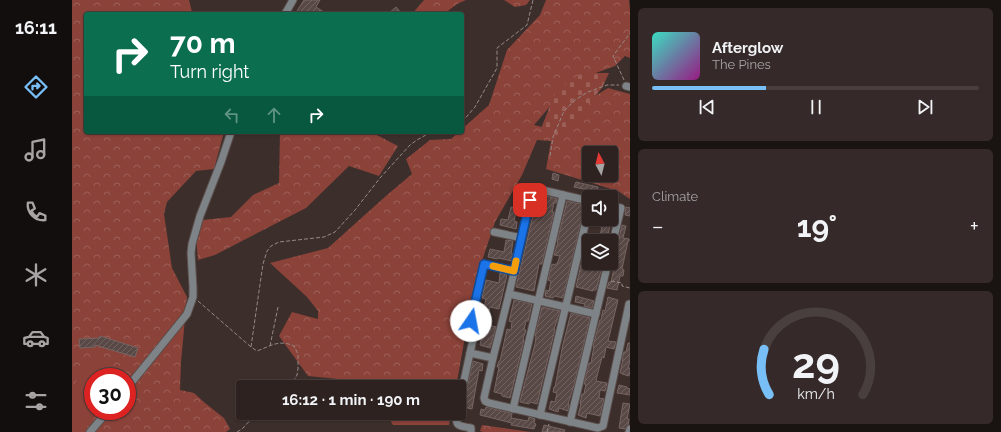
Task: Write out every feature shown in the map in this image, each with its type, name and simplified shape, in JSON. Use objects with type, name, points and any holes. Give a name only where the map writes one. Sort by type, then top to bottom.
[{"type":"street","points":[[286,12],[293,0]]},
{"type":"street","points":[[136,377],[187,314],[193,296],[192,244],[200,216],[230,134]]},
{"type":"street","points":[[582,199],[542,190],[540,202],[530,200],[484,398],[485,401],[550,418],[602,429],[630,304]]},
{"type":"street","points":[[513,409],[563,195]]},
{"type":"street","points":[[618,207],[621,208],[618,221]]},
{"type":"street","points":[[540,415],[585,226]]},
{"type":"street","points":[[494,232],[522,238]]},
{"type":"street","points":[[464,380],[474,339],[469,331],[484,264],[514,271]]},
{"type":"street","points":[[570,422],[606,270]]},
{"type":"street","points":[[509,294],[596,314]]},
{"type":"street","points":[[470,353],[493,358]]},
{"type":"street","points":[[90,432],[100,420]]},
{"type":"street","points":[[456,420],[457,424],[471,428],[471,432]]},
{"type":"path","points":[[464,120],[475,107],[497,68],[497,48],[527,25],[533,0]]},
{"type":"path","points":[[550,156],[552,137],[564,111],[575,100],[588,92],[607,85],[628,86],[613,56],[630,33]]},
{"type":"path","points":[[251,347],[263,264],[267,251],[271,246],[279,242],[324,237],[335,232],[410,145],[428,134]]},
{"type":"path","points":[[604,280],[622,283],[622,286],[630,288]]},
{"type":"path","points":[[193,296],[257,351],[274,344],[284,343],[294,346],[298,354],[298,369],[294,380]]},
{"type":"path","points":[[270,346],[278,307]]},
{"type":"path","points":[[547,432],[550,418]]},
{"type":"path","points":[[237,432],[250,420]]},
{"type":"green space","points":[[72,0],[189,0],[192,12],[84,12],[84,134],[223,134],[214,169],[196,171],[167,202],[164,214],[172,268],[187,297],[180,390],[194,393],[224,418],[230,429],[226,432],[72,432]]},
{"type":"green space","points":[[424,0],[466,0],[457,4],[447,12],[414,12]]},
{"type":"green space","points":[[504,0],[530,0],[526,5],[515,7]]},
{"type":"green space","points":[[546,0],[629,0],[630,58],[625,56],[615,66],[571,82],[534,125],[563,132],[582,104],[608,88],[630,94],[630,199],[618,190],[589,182],[618,182],[618,146],[582,146],[582,180],[546,169],[551,141],[537,140],[522,175],[495,222],[475,282],[457,380],[348,380],[308,376],[279,336],[292,312],[318,319],[318,311],[307,297],[270,263],[328,248],[412,174],[406,159],[430,140],[451,139],[457,134],[464,134],[464,127],[489,105],[507,50],[540,15]]},
{"type":"green space","points":[[582,73],[609,73],[602,88],[561,136],[540,131],[556,91]]},
{"type":"green space","points":[[280,134],[375,134],[398,146],[379,176],[349,166],[306,208],[215,255],[198,260],[196,238],[202,220],[231,217],[253,195],[279,183]]},
{"type":"green space","points":[[93,357],[110,368],[86,368]]},
{"type":"green space","points":[[84,370],[84,420],[91,420],[83,432],[76,432],[72,429],[72,388]]},
{"type":"green space","points":[[390,420],[450,420],[449,425],[393,425]]},
{"type":"green space","points":[[482,425],[531,432],[483,432],[480,431]]},
{"type":"building","points":[[304,0],[320,0],[316,7],[324,12],[296,12]]},
{"type":"building","points":[[396,7],[400,12],[390,12]]},
{"type":"building","points":[[553,173],[559,175],[558,181],[552,179]]},
{"type":"building","points":[[576,182],[598,187],[598,190],[588,190],[574,187]]},
{"type":"building","points":[[533,184],[537,190],[529,195],[525,191]]},
{"type":"building","points":[[546,196],[557,199],[556,203],[554,203],[552,212],[554,212],[542,264],[539,264],[534,291],[516,287],[535,207],[544,207]]},
{"type":"building","points":[[518,197],[526,199],[525,205],[516,203]]},
{"type":"building","points":[[567,201],[582,204],[582,218],[563,298],[545,296],[546,290],[549,291],[551,281],[548,280],[552,264],[557,264],[560,256],[554,255]]},
{"type":"building","points":[[511,207],[517,208],[514,221],[517,222],[516,229],[500,225],[501,219],[508,220]]},
{"type":"building","points":[[626,207],[630,208],[630,216],[625,215]]},
{"type":"building","points":[[622,225],[626,226],[623,238],[629,239],[629,241],[622,269],[624,270],[623,276],[620,276],[617,290],[607,288],[609,282],[611,282],[614,270],[618,270],[618,242]]},
{"type":"building","points":[[596,226],[610,226],[608,234],[600,234],[602,227]]},
{"type":"building","points":[[506,240],[513,241],[511,254],[513,254],[512,261],[488,257],[490,249],[504,252]]},
{"type":"building","points":[[582,260],[582,270],[601,270],[596,290],[593,291],[576,287]]},
{"type":"building","points":[[500,273],[507,275],[499,309],[490,307],[487,316],[479,312],[480,307],[484,308],[486,299],[482,298],[486,280],[499,283]]},
{"type":"building","points":[[576,296],[594,301],[592,308],[584,306],[585,304],[575,302]]},
{"type":"building","points":[[608,297],[618,300],[608,341],[616,342],[614,349],[606,347],[604,358],[602,357],[597,376],[596,381],[607,383],[605,391],[600,390],[599,398],[604,399],[600,416],[587,413],[586,418],[578,415],[580,404],[582,394],[584,394],[586,384],[584,384],[589,363],[591,363],[593,346],[603,310],[605,311]]},
{"type":"building","points":[[514,300],[532,304],[528,321],[526,321],[524,340],[510,398],[494,392],[499,367],[497,367],[500,361],[507,329],[511,330],[512,322],[509,321]]},
{"type":"building","points":[[542,307],[560,311],[554,329],[537,404],[530,402],[529,404],[520,401],[535,344],[535,335]]},
{"type":"building","points":[[571,313],[590,318],[568,404],[568,411],[559,408],[558,412],[549,409],[551,401],[555,402],[557,393],[553,392]]},
{"type":"building","points":[[477,322],[496,327],[490,348],[480,345],[483,331],[475,329]]},
{"type":"building","points":[[100,336],[138,348],[135,357],[95,345],[95,347],[80,348],[79,339],[99,338]]},
{"type":"building","points":[[628,343],[630,343],[630,361],[628,368],[630,368],[629,376],[620,373],[623,355],[624,352],[626,352]]},
{"type":"building","points":[[473,361],[483,364],[482,371],[479,370],[472,409],[466,408],[466,393]]},
{"type":"building","points":[[619,385],[630,389],[630,395],[617,393]]},
{"type":"building","points":[[623,403],[630,404],[627,419],[629,419],[628,425],[625,429],[619,428]]},
{"type":"building","points":[[486,407],[510,413],[512,414],[511,418],[528,421],[529,417],[535,419],[534,423],[536,424],[534,429],[511,425],[512,423],[480,415],[481,409],[485,410]]},
{"type":"building","points":[[544,425],[565,430],[564,432],[542,432]]},
{"type":"slow traffic","points":[[493,266],[514,271],[516,261]]},
{"type":"route","points":[[471,321],[484,264],[514,271],[530,200]]}]
